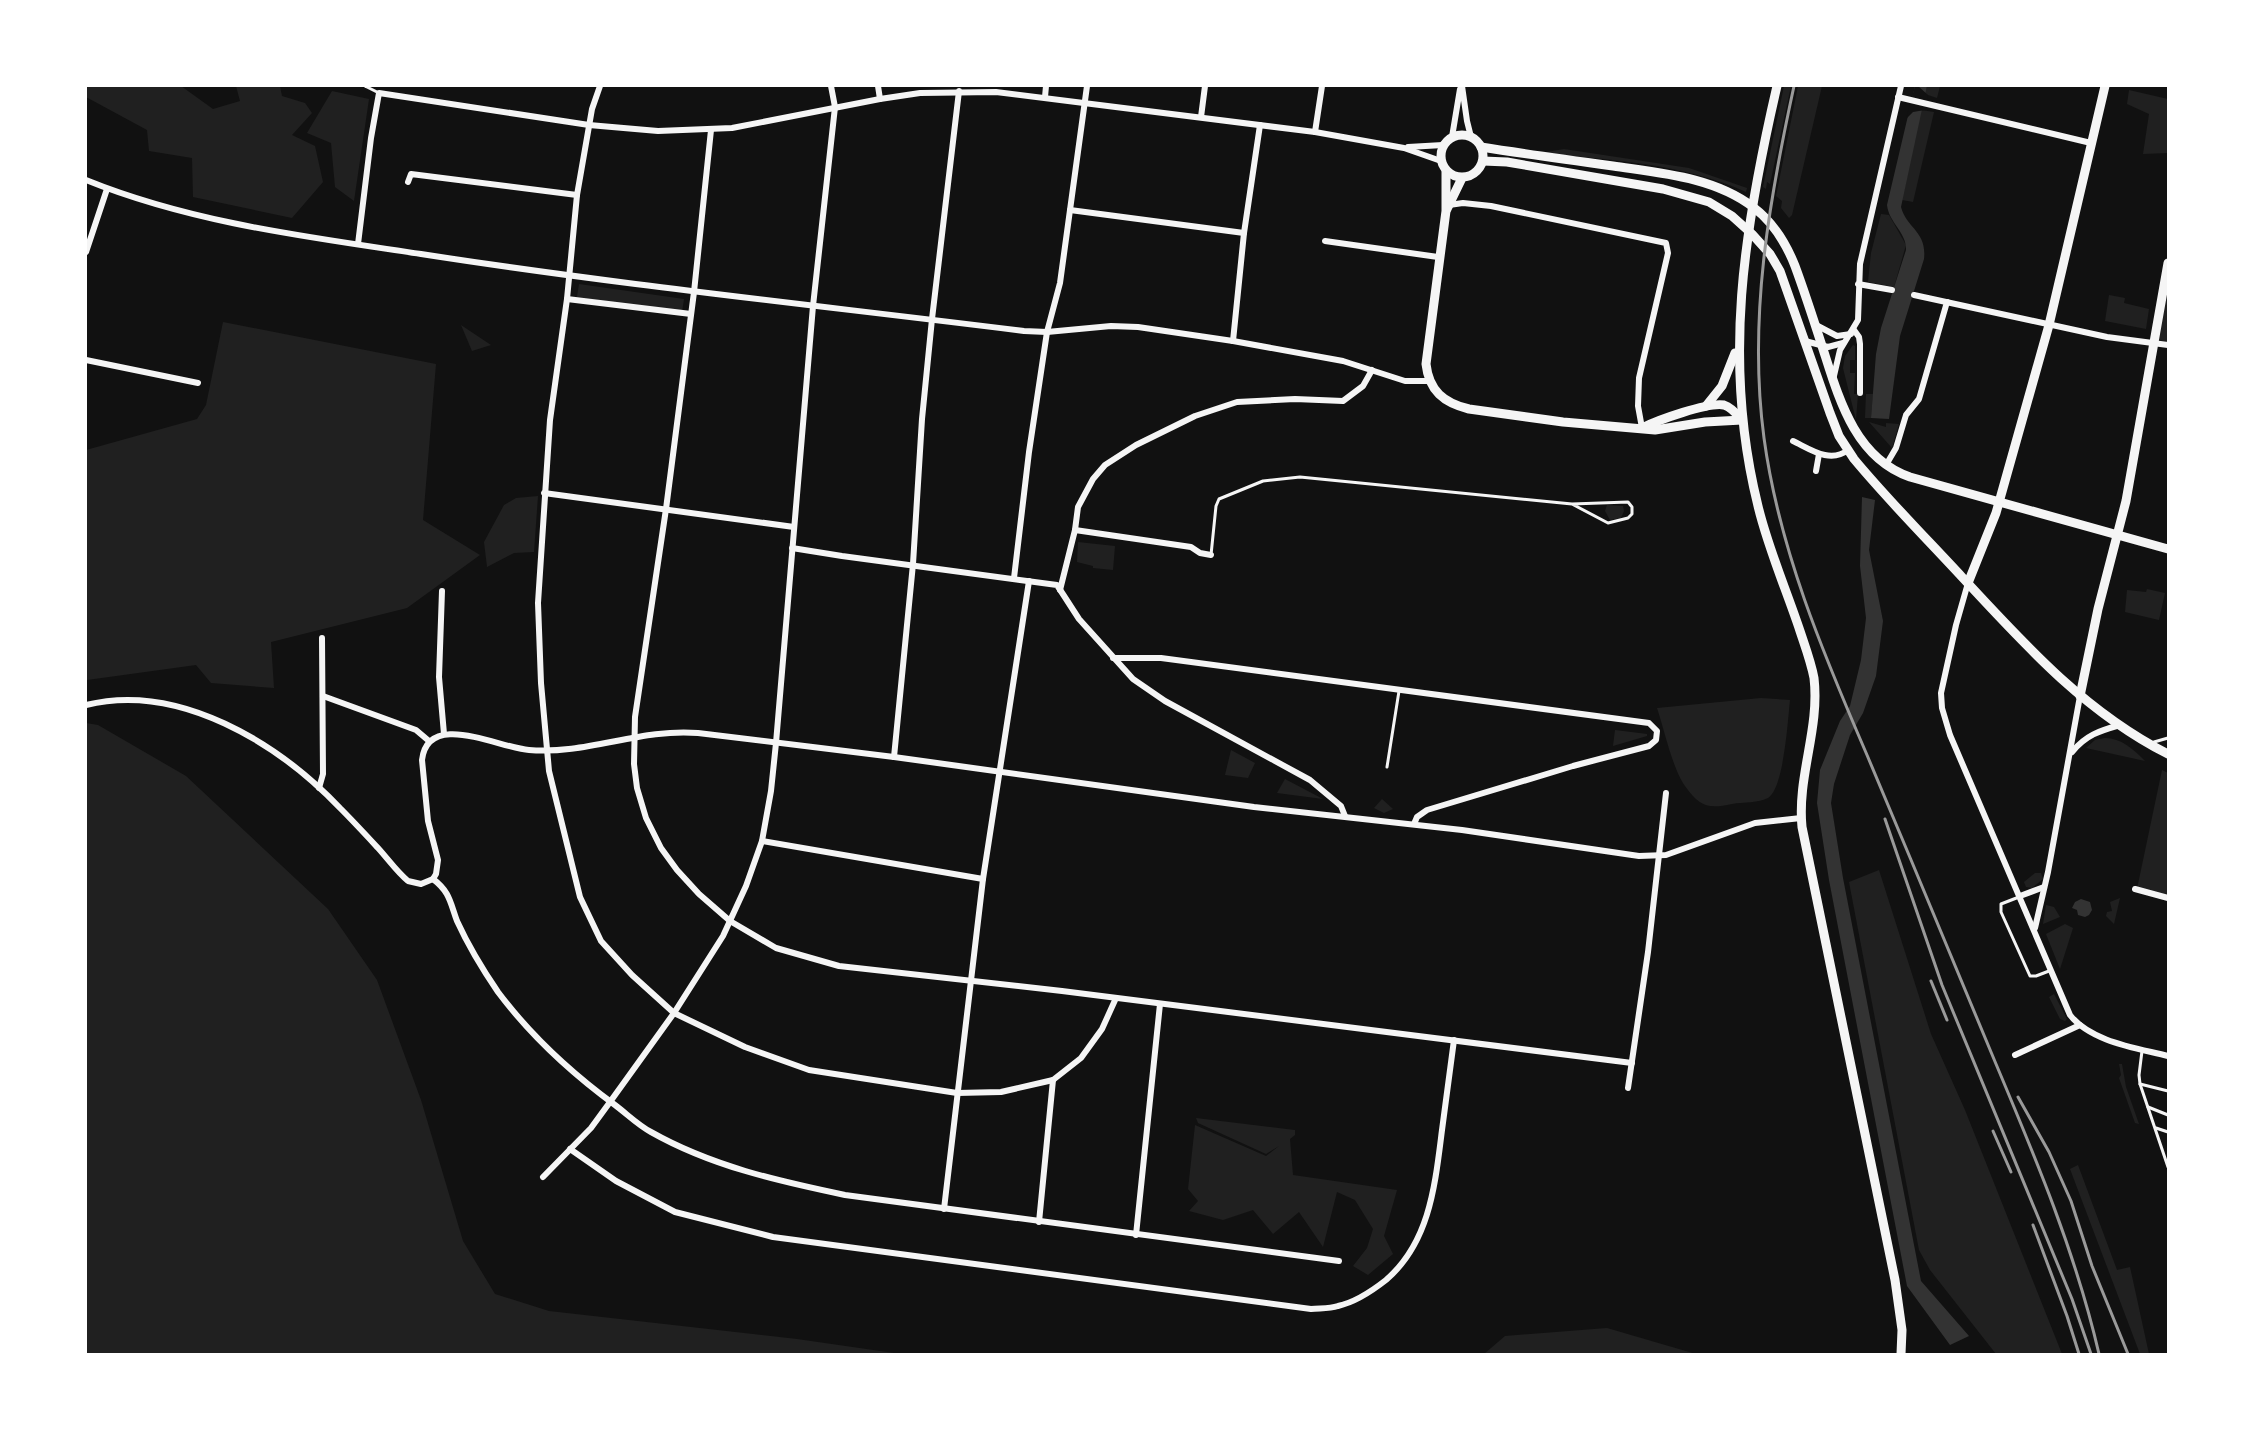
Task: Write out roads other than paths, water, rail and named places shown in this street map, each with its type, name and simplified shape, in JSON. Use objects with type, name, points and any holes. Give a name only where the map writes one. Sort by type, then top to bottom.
[{"type":"main road","points":[[1777,86],[1757,183],[1740,297],[1738,345],[1742,420],[1759,510],[1813,675],[1814,718],[1802,785],[1801,818],[1893,1271],[1901,1316],[1901,1354]]},
{"type":"main road","points":[[1968,584],[1999,503],[2049,325],[2105,86]]},
{"type":"main road","points":[[1742,420],[1705,422],[1662,430],[1607,427],[1469,409],[1458,407],[1442,398],[1429,381],[1426,358],[1438,257],[1447,208],[1446,171],[1441,162],[1443,146],[1452,137],[1465,135],[1471,137],[1481,147],[1675,176],[1709,185],[1737,197],[1760,212],[1775,228],[1786,245],[1798,274],[1833,381],[1852,428],[1867,448],[1886,465],[1910,477],[2169,549]]},
{"type":"main road","points":[[1447,208],[1462,178],[1475,173],[1483,161],[1481,147]]},
{"type":"main road","points":[[1483,161],[1507,162],[1693,196],[1721,208],[1752,234],[1775,262],[1785,282],[1830,413],[1839,436],[1848,450],[1887,497],[2012,633],[2080,696],[2120,725],[2169,754]]},
{"type":"main road","points":[[1446,171],[1462,178]]},
{"type":"main road","points":[[2080,696],[2098,609],[2129,485],[2169,263]]},
{"type":"main road","points":[[1706,406],[1722,386],[1738,345]]},
{"type":"main road","points":[[1642,428],[1658,420],[1706,406],[1718,405],[1728,407],[1742,420]]},
{"type":"street","points":[[600,86],[592,109],[578,195],[570,277],[550,420],[538,603],[541,682],[549,771],[580,897],[601,941],[632,975],[674,1013],[745,1047],[809,1070],[957,1093],[1001,1092],[1053,1080],[1081,1058],[1102,1029],[1116,998]]},
{"type":"street","points":[[543,1177],[591,1128],[674,1013],[730,921],[746,886],[762,841],[777,743],[813,306],[835,107],[831,86]]},
{"type":"street","points":[[878,86],[880,99]]},
{"type":"street","points":[[1045,97],[1046,86]]},
{"type":"street","points":[[1014,578],[1029,452],[1047,332],[1060,283],[1088,86]]},
{"type":"street","points":[[1201,117],[1205,86]]},
{"type":"street","points":[[1315,132],[1322,86]]},
{"type":"street","points":[[1452,137],[1462,86]]},
{"type":"street","points":[[1462,86],[1471,137]]},
{"type":"street","points":[[1833,381],[1844,343],[1853,332],[1859,316],[1858,284],[1861,259],[1901,86]]},
{"type":"street","points":[[894,757],[913,564],[922,419],[959,91]]},
{"type":"street","points":[[358,244],[379,93],[589,125],[658,131],[711,130],[749,125],[835,107],[920,93],[996,92],[1315,132],[1404,148],[1441,162]]},
{"type":"street","points":[[1898,98],[2091,143]]},
{"type":"street","points":[[1233,341],[1244,233],[1260,125]]},
{"type":"street","points":[[711,130],[692,314],[635,717],[634,764],[637,788],[646,818],[661,848],[699,894],[730,921],[776,948],[839,966],[1116,998],[1632,1063]]},
{"type":"street","points":[[1404,148],[1443,146]]},
{"type":"street","points":[[408,182],[411,174],[578,195]]},
{"type":"street","points":[[86,180],[107,189],[232,223],[570,277],[1047,332],[1127,326],[1233,341],[1343,361],[1406,381],[1429,381]]},
{"type":"street","points":[[86,252],[107,189]]},
{"type":"street","points":[[1447,208],[1463,203],[1491,206],[1665,243],[1668,254],[1640,378],[1638,406],[1642,428]]},
{"type":"street","points":[[1070,210],[1244,233]]},
{"type":"street","points":[[1325,241],[1438,257]]},
{"type":"street","points":[[1858,284],[1892,290]]},
{"type":"street","points":[[1914,295],[2108,337],[2169,345]]},
{"type":"street","points":[[567,299],[692,314]]},
{"type":"street","points":[[1886,465],[1896,448],[1906,416],[1919,399],[1947,302]]},
{"type":"street","points":[[1815,324],[1832,335],[1842,336],[1853,332]]},
{"type":"street","points":[[1853,332],[1859,337],[1860,344],[1860,393]]},
{"type":"street","points":[[1805,341],[1832,347],[1844,343]]},
{"type":"street","points":[[86,360],[198,383]]},
{"type":"street","points":[[1060,590],[1075,530],[1078,507],[1093,479],[1105,465],[1136,445],[1195,417],[1237,402],[1294,399],[1343,401],[1363,386],[1372,370]]},
{"type":"street","points":[[1793,441],[1819,454],[1836,456],[1848,450]]},
{"type":"street","points":[[1816,471],[1819,454]]},
{"type":"street","points":[[544,493],[794,527]]},
{"type":"street","points":[[1075,530],[1191,547],[1200,553],[1211,555]]},
{"type":"street","points":[[792,548],[1057,585],[1079,619],[1132,679],[1165,702],[1310,780],[1341,806],[1345,816]]},
{"type":"street","points":[[944,1209],[983,879],[1029,581]]},
{"type":"street","points":[[1968,584],[1956,625],[1941,701],[1946,722],[2070,1015],[2080,1025],[2107,1039],[2169,1056]]},
{"type":"street","points":[[442,591],[440,677],[444,734]]},
{"type":"street","points":[[319,788],[323,774],[322,638]]},
{"type":"street","points":[[1113,658],[1161,658],[1649,723],[1657,730],[1655,743],[1649,746],[1573,766],[1427,810],[1417,817],[1414,824]]},
{"type":"street","points":[[323,696],[416,730],[429,741]]},
{"type":"street","points":[[2035,928],[2071,752],[2080,696]]},
{"type":"street","points":[[86,705],[122,700],[172,706],[210,717],[260,741],[319,788],[408,881],[421,884],[433,879],[438,860],[428,821],[422,771],[423,753],[429,741],[444,734],[472,737],[521,749],[547,750],[584,747],[668,732],[683,732],[894,757],[1254,807],[1414,824],[1639,856],[1659,856],[1679,852],[1755,823],[1801,818]]},
{"type":"street","points":[[2071,752],[2090,735],[2120,725]]},
{"type":"street","points":[[1628,1088],[1666,793]]},
{"type":"street","points":[[762,841],[983,879]]},
{"type":"street","points":[[433,879],[446,890],[457,921],[475,956],[497,990],[526,1027],[551,1053],[610,1102],[650,1131],[694,1153],[737,1169],[789,1184],[845,1195],[1340,1261]]},
{"type":"street","points":[[2020,896],[2044,887]]},
{"type":"street","points":[[2135,889],[2169,898]]},
{"type":"street","points":[[1136,1235],[1160,1004]]},
{"type":"street","points":[[2015,1055],[2080,1025]]},
{"type":"street","points":[[570,1149],[616,1181],[675,1212],[773,1237],[1311,1309],[1326,1308],[1354,1300],[1377,1287],[1400,1268],[1412,1251],[1425,1225],[1433,1193],[1454,1040]]},
{"type":"street","points":[[1039,1222],[1053,1080]]},
{"type":"lane","points":[[365,86],[379,93]]},
{"type":"lane","points":[[1211,555],[1216,506],[1220,499],[1263,481],[1300,477],[1572,504],[1628,502],[1632,507],[1632,514],[1628,518],[1608,523],[1572,504]]},
{"type":"lane","points":[[1387,767],[1399,691]]},
{"type":"lane","points":[[2150,744],[2169,738]]},
{"type":"lane","points":[[2020,896],[2001,904],[2001,912],[2030,976],[2051,970]]},
{"type":"lane","points":[[2142,1050],[2140,1084],[2169,1167]]},
{"type":"lane","points":[[2140,1084],[2169,1091]]},
{"type":"lane","points":[[2148,1107],[2169,1115]]},
{"type":"lane","points":[[2156,1128],[2169,1132]]},
{"type":"railway","points":[[1794,86],[1769,217],[1758,349],[1764,438],[1780,520],[1805,600],[1834,678],[2054,1207],[2079,1280],[2099,1354]]},
{"type":"railway","points":[[1885,819],[1942,985],[2072,1299],[2091,1354]]},
{"type":"railway","points":[[1931,981],[1947,1020]]},
{"type":"railway","points":[[2018,1097],[2049,1152],[2071,1201],[2092,1266],[2128,1354]]},
{"type":"railway","points":[[1993,1131],[2011,1172]]},
{"type":"railway","points":[[2033,1225],[2079,1354]]}]
